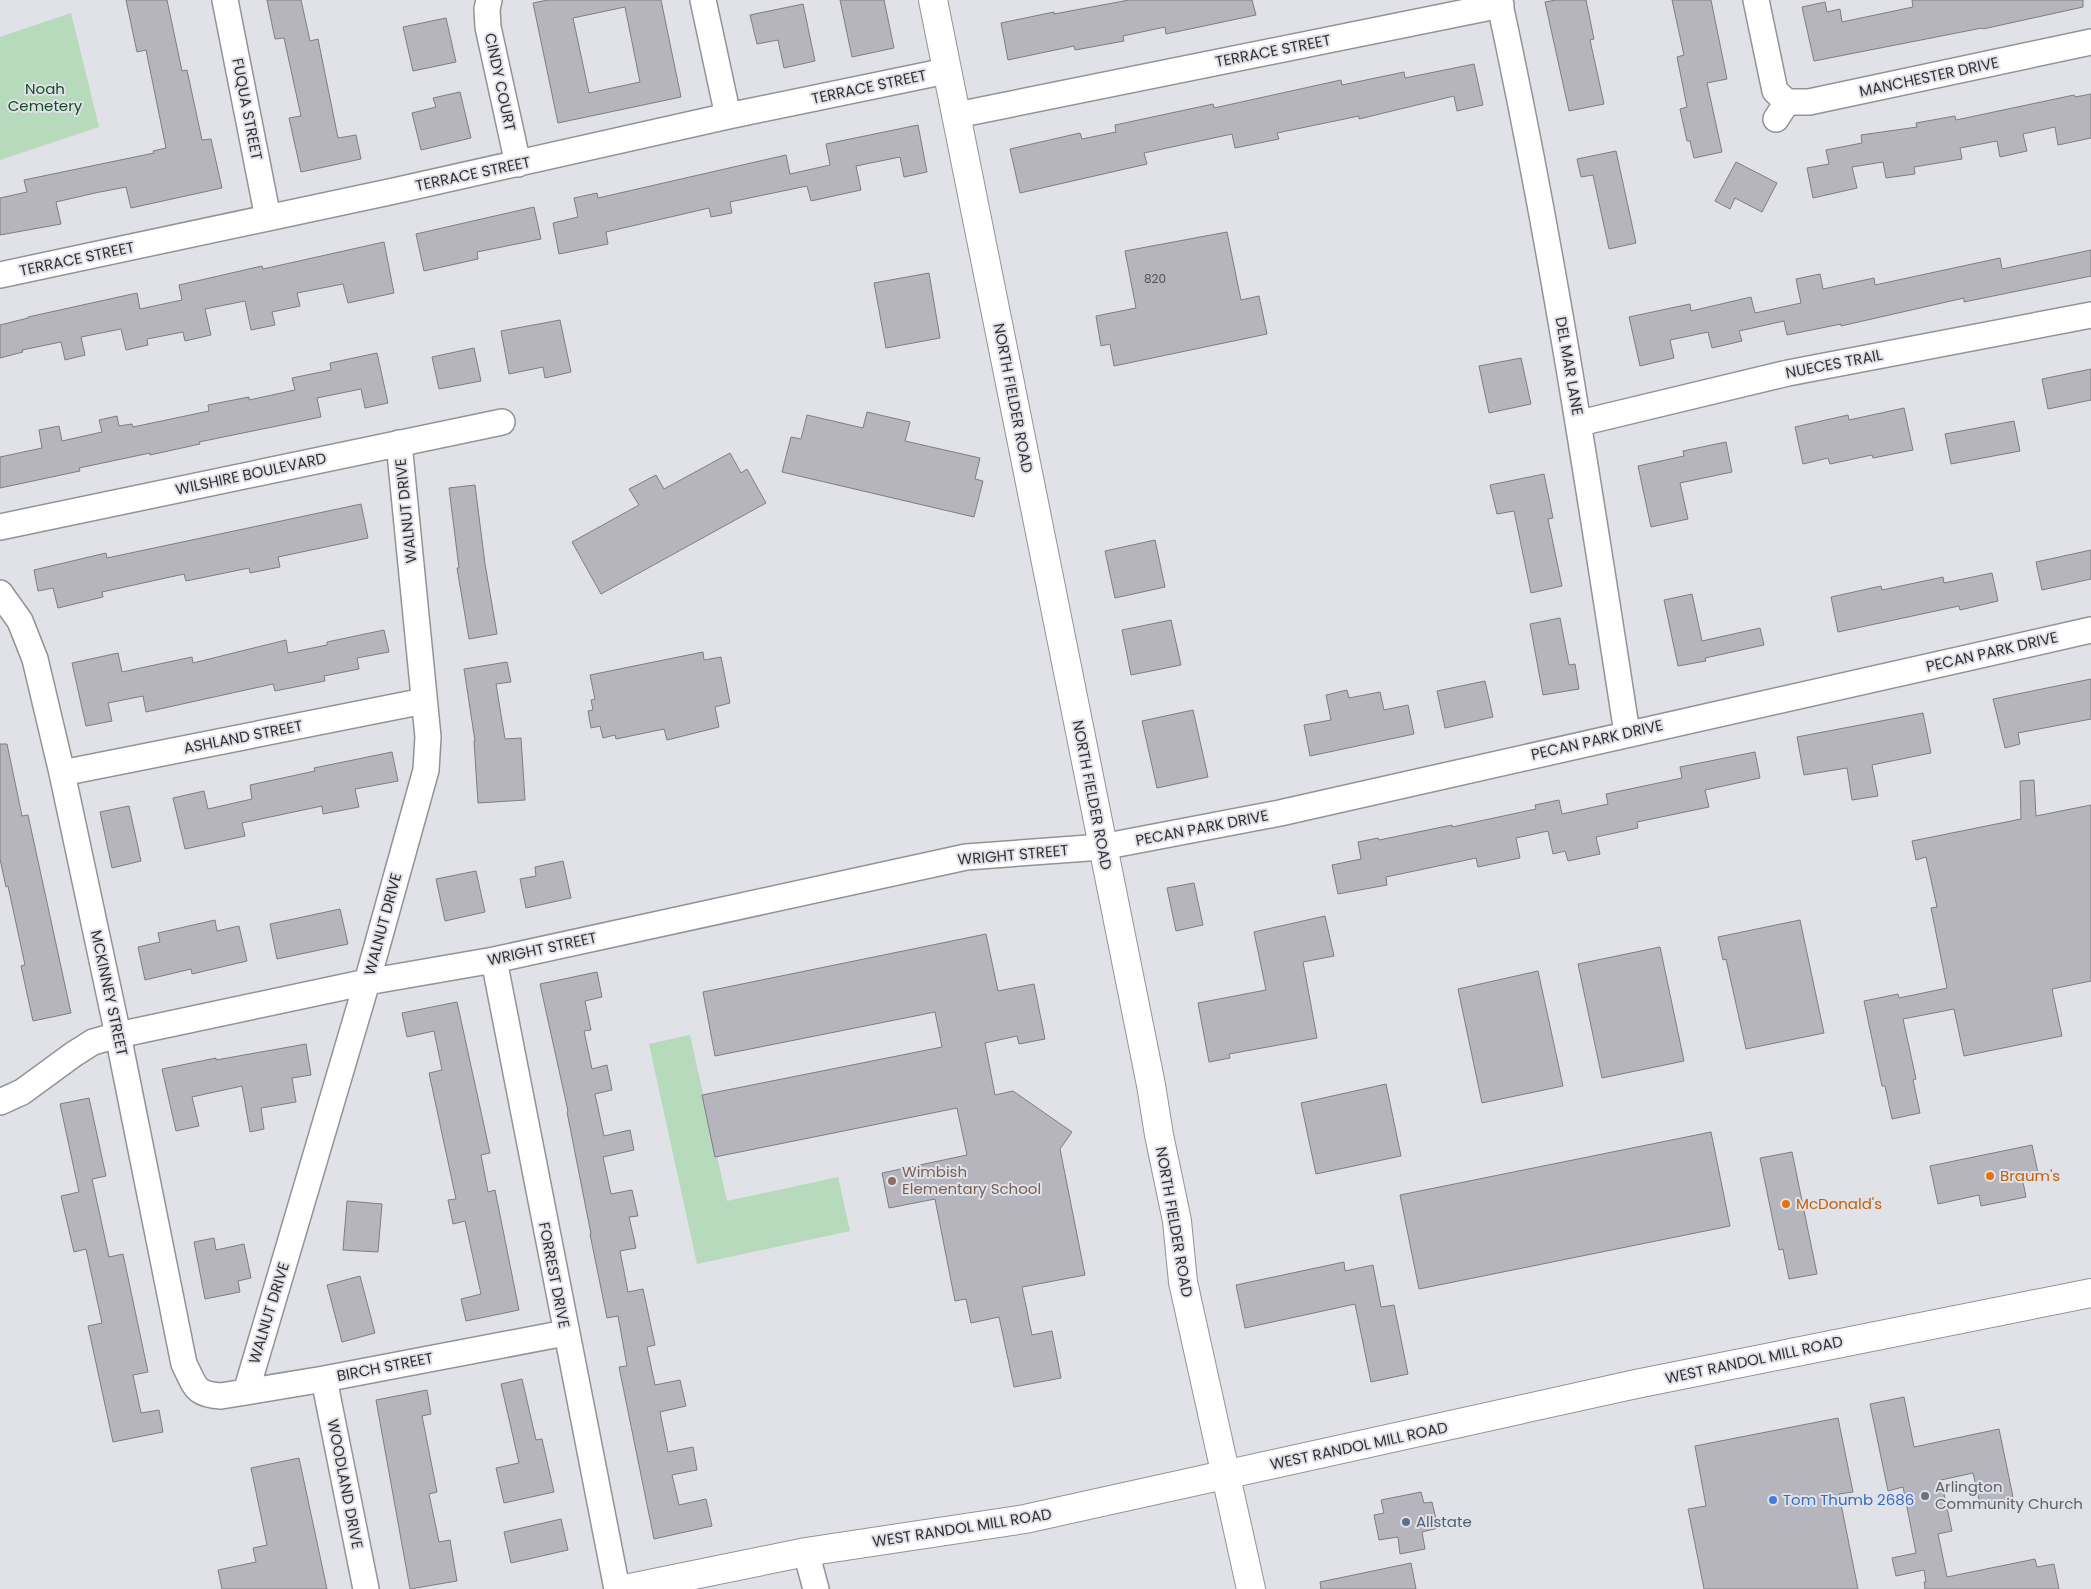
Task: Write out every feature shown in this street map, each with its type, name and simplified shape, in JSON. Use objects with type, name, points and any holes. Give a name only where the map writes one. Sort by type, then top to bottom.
[{"type":"main road","name":"NORTH FIELDER ROAD","points":[[933,0],[1149,1076],[1159,1135],[1171,1185],[1177,1221],[1183,1282],[1251,1589]]},
{"type":"main road","name":"WEST RANDOL MILL ROAD","points":[[625,1589],[806,1552],[1025,1519],[1636,1384],[2091,1293]]},
{"type":"street","name":"FUQUA STREET","points":[[225,0],[268,218]]},
{"type":"street","name":"CINDY COURT","points":[[489,0],[487,8],[488,27],[518,164]]},
{"type":"street","points":[[703,0],[728,116]]},
{"type":"street","name":"MANCHESTER DRIVE","points":[[1756,0],[1775,91],[1781,110],[1809,102],[2091,42]]},
{"type":"street","name":"TERRACE STREET","points":[[957,115],[1500,3]]},
{"type":"street","name":"DEL MAR LANE","points":[[1500,3],[1580,423],[1626,733]]},
{"type":"street","name":"TERRACE STREET","points":[[0,275],[518,164],[728,116],[946,71]]},
{"type":"street","name":"NUECES TRAIL","points":[[1580,423],[1788,373],[2091,315]]},
{"type":"street","name":"WILSHIRE BOULEVARD","points":[[0,527],[502,422]]},
{"type":"street","name":"WALNUT DRIVE","points":[[246,1392],[367,982],[426,770],[428,737],[399,443]]},
{"type":"street","name":"MCKINNEY STREET","points":[[0,593],[20,621],[35,659],[62,773],[118,1035],[184,1364],[197,1389],[205,1395]]},
{"type":"street","name":"PECAN PARK DRIVE","points":[[1102,847],[1280,813],[1626,733],[2091,630]]},
{"type":"street","name":"ASHLAND STREET","points":[[62,773],[424,700]]},
{"type":"street","name":"WRIGHT STREET","points":[[0,1102],[22,1092],[93,1042],[118,1035],[367,982],[494,960],[966,857],[1102,847]]},
{"type":"street","name":"FORREST DRIVE","points":[[494,960],[616,1589]]},
{"type":"street","name":"BIRCH STREET","points":[[205,1395],[221,1396],[324,1379],[565,1333]]},
{"type":"street","name":"WOODLAND DRIVE","points":[[324,1379],[366,1589]]},
{"type":"street","points":[[806,1552],[816,1589]]},
{"type":"green space","name":"Noah Cemetery","points":[[71,13],[99,127],[0,160],[0,37]]},
{"type":"green space","points":[[690,1035],[727,1201],[838,1177],[850,1231],[697,1264],[649,1044]]},
{"type":"building","points":[[126,0],[167,0],[182,71],[187,70],[202,140],[211,139],[222,188],[131,208],[126,187],[95,193],[56,202],[61,224],[0,235],[0,198],[27,192],[24,180],[154,153],[153,151],[166,148],[146,50],[137,52]]},
{"type":"building","points":[[267,0],[301,0],[310,41],[318,39],[338,138],[356,135],[361,159],[301,172],[289,118],[301,116],[284,38],[275,39]]},
{"type":"building","points":[[548,0],[661,0],[681,97],[558,123],[533,3]],"holes":[[[625,7],[640,82],[589,93],[573,18]]]},
{"type":"building","points":[[840,0],[884,0],[894,48],[852,57]]},
{"type":"building","points":[[1129,0],[1252,0],[1256,15],[1166,34],[1165,27],[1123,36],[1124,41],[1075,50],[1074,46],[1008,60],[1001,23]]},
{"type":"building","points":[[1586,0],[1594,39],[1590,40],[1604,104],[1569,111],[1545,2]]},
{"type":"building","points":[[1672,0],[1711,0],[1727,79],[1707,83],[1722,152],[1694,158],[1690,141],[1687,141],[1680,109],[1687,107],[1677,57],[1684,55]]},
{"type":"building","points":[[1912,0],[2083,0],[2083,7],[1983,29],[1814,61],[1802,7],[1825,2],[1827,12],[1840,9],[1842,22],[1913,7]]},
{"type":"building","points":[[803,4],[815,61],[784,68],[778,40],[757,44],[750,15]]},
{"type":"building","points":[[446,18],[456,62],[413,71],[403,27]]},
{"type":"building","points":[[1474,64],[1483,105],[1457,111],[1454,96],[1359,119],[1359,116],[1277,133],[1279,139],[1235,148],[1232,134],[1144,153],[1147,164],[1020,193],[1010,149],[1080,133],[1082,139],[1116,132],[1115,125],[1213,104],[1214,108],[1341,80],[1342,85],[1404,72],[1405,78]]},
{"type":"building","points":[[460,92],[471,138],[421,150],[412,113],[436,107],[433,98]]},
{"type":"building","points":[[2091,94],[2091,138],[2058,145],[2055,127],[2023,134],[2027,151],[2000,157],[1997,141],[1960,148],[1962,159],[1914,167],[1915,174],[1886,178],[1883,162],[1852,167],[1857,188],[1813,198],[1807,168],[1829,164],[1826,150],[1862,143],[1861,135],[1917,127],[1916,123],[1955,116],[1956,120],[2074,95],[2075,97]]},
{"type":"building","points":[[918,125],[927,172],[904,177],[900,157],[856,166],[861,190],[811,201],[807,186],[730,202],[732,213],[711,217],[709,208],[606,232],[608,244],[559,254],[553,223],[578,217],[574,198],[597,193],[598,198],[786,155],[790,174],[830,165],[826,144]]},
{"type":"building","points":[[1616,151],[1636,243],[1609,249],[1593,175],[1581,177],[1577,159]]},
{"type":"building","points":[[1736,162],[1777,183],[1762,212],[1735,198],[1730,209],[1715,201]]},
{"type":"building","points":[[534,207],[541,239],[477,252],[478,259],[424,271],[416,234]]},
{"type":"building","points":[[1227,232],[1241,300],[1259,296],[1267,334],[1114,366],[1110,344],[1101,346],[1096,316],[1136,308],[1125,251]]},
{"type":"building","points":[[384,242],[394,293],[348,303],[343,284],[297,293],[300,306],[272,312],[275,325],[251,330],[245,301],[205,309],[211,335],[185,341],[183,332],[147,339],[148,345],[126,350],[121,329],[81,337],[85,355],[65,360],[61,342],[22,350],[23,352],[0,358],[0,325],[137,293],[140,309],[182,300],[179,285],[262,266],[263,269]]},
{"type":"building","points":[[2091,250],[2091,276],[1964,302],[1964,298],[1841,326],[1841,324],[1787,335],[1784,321],[1739,331],[1742,341],[1712,348],[1708,332],[1670,340],[1674,358],[1640,366],[1629,317],[1690,304],[1691,311],[1751,297],[1755,313],[1801,303],[1796,279],[1820,274],[1823,289],[1874,278],[1875,285],[2000,258],[2002,269]]},
{"type":"building","points":[[929,273],[940,338],[886,348],[874,283]]},
{"type":"building","points":[[560,320],[571,372],[545,378],[543,367],[509,374],[501,331]]},
{"type":"building","points":[[474,348],[481,381],[439,389],[432,357]]},
{"type":"building","points":[[377,353],[388,403],[365,408],[361,389],[317,398],[321,417],[199,442],[200,444],[150,455],[150,453],[79,468],[80,471],[0,488],[0,457],[42,448],[39,430],[59,426],[62,441],[102,432],[99,420],[117,416],[119,426],[132,424],[133,427],[209,411],[208,405],[249,397],[249,400],[295,390],[292,378],[331,370],[330,363]]},
{"type":"building","points":[[1521,358],[1531,404],[1489,413],[1479,366]]},
{"type":"building","points":[[2091,369],[2091,400],[2048,409],[2042,379]]},
{"type":"building","points":[[1904,408],[1913,450],[1873,458],[1872,455],[1830,464],[1828,458],[1803,464],[1795,427],[1848,415],[1849,420]]},
{"type":"building","points":[[867,412],[910,422],[905,441],[980,458],[975,479],[983,481],[974,517],[782,472],[791,437],[801,439],[807,415],[863,428]]},
{"type":"building","points":[[2014,421],[2020,451],[1951,464],[1945,434]]},
{"type":"building","points":[[1726,442],[1732,472],[1680,483],[1688,519],[1651,527],[1638,466],[1684,456],[1683,451]]},
{"type":"building","points":[[730,453],[741,473],[747,469],[766,503],[601,594],[572,542],[639,505],[629,489],[656,475],[664,489]]},
{"type":"building","points":[[1544,474],[1553,518],[1548,519],[1562,586],[1531,593],[1514,511],[1497,514],[1490,485]]},
{"type":"building","points":[[475,485],[485,564],[497,634],[469,639],[457,568],[459,568],[449,488]]},
{"type":"building","points":[[361,504],[368,538],[278,557],[280,567],[250,573],[249,568],[186,581],[184,574],[102,592],[103,597],[58,608],[53,588],[38,591],[34,570],[106,553],[107,558]]},
{"type":"building","points":[[1155,540],[1165,587],[1115,598],[1105,551]]},
{"type":"building","points":[[2091,550],[2091,579],[2042,590],[2036,562]]},
{"type":"building","points":[[1992,573],[1998,601],[1960,610],[1959,606],[1838,632],[1831,597],[1881,586],[1882,590],[1943,577],[1944,583]]},
{"type":"building","points":[[1692,594],[1702,641],[1760,628],[1764,645],[1705,658],[1706,661],[1678,666],[1664,600]]},
{"type":"building","points":[[1560,618],[1569,665],[1575,664],[1579,689],[1543,695],[1530,624]]},
{"type":"building","points":[[1171,620],[1181,665],[1131,675],[1122,630]]},
{"type":"building","points":[[384,630],[389,652],[357,658],[359,669],[324,676],[325,681],[275,691],[273,684],[146,712],[143,696],[108,703],[112,721],[86,726],[72,663],[118,653],[122,672],[192,657],[193,663],[286,640],[288,653],[327,645],[327,642]]},
{"type":"building","points":[[703,652],[704,660],[721,657],[730,703],[715,707],[719,727],[667,740],[664,729],[616,739],[615,735],[603,738],[600,726],[591,728],[588,711],[593,710],[591,700],[595,699],[590,675]]},
{"type":"building","points":[[507,662],[511,682],[496,684],[505,739],[521,738],[525,800],[478,803],[475,741],[464,669]]},
{"type":"building","points":[[2091,679],[2091,719],[2018,733],[2020,744],[2005,748],[1993,699]]},
{"type":"building","points":[[1485,681],[1493,717],[1445,728],[1437,691]]},
{"type":"building","points":[[1347,690],[1349,698],[1380,692],[1384,710],[1408,705],[1414,734],[1310,756],[1304,725],[1331,720],[1326,695]]},
{"type":"building","points":[[1193,710],[1208,777],[1157,788],[1142,721]]},
{"type":"building","points":[[1923,713],[1931,753],[1872,765],[1878,796],[1852,800],[1847,768],[1804,775],[1797,737]]},
{"type":"building","points":[[0,744],[7,744],[22,816],[28,815],[71,1013],[33,1021],[21,966],[25,965],[8,886],[6,887],[0,859]]},
{"type":"building","points":[[392,752],[398,781],[355,789],[359,807],[323,814],[322,806],[242,823],[245,836],[185,849],[173,798],[204,791],[208,809],[252,799],[250,785],[315,771],[314,768]]},
{"type":"building","points":[[1755,752],[1760,778],[1705,790],[1709,807],[1637,822],[1638,828],[1596,837],[1600,854],[1568,861],[1565,851],[1553,854],[1548,831],[1516,838],[1520,858],[1478,867],[1476,858],[1386,877],[1387,885],[1338,894],[1332,865],[1361,859],[1358,842],[1378,838],[1379,840],[1452,825],[1452,827],[1536,809],[1535,805],[1559,800],[1562,814],[1608,804],[1606,794],[1682,778],[1680,767]]},
{"type":"building","points":[[2034,780],[2036,816],[2091,805],[2091,981],[2052,989],[2062,1036],[1964,1056],[1954,1009],[1903,1019],[1916,1079],[1913,1080],[1920,1113],[1892,1119],[1885,1086],[1882,1086],[1864,1001],[1898,994],[1899,998],[1947,988],[1931,908],[1937,907],[1926,857],[1916,860],[1912,841],[2021,819],[2020,781]]},
{"type":"building","points":[[129,806],[141,861],[112,868],[100,812]]},
{"type":"building","points":[[563,861],[571,898],[526,908],[520,879],[536,876],[535,867]]},
{"type":"building","points":[[476,871],[485,912],[445,921],[436,879]]},
{"type":"building","points":[[1194,883],[1203,925],[1176,931],[1167,888]]},
{"type":"building","points":[[340,909],[348,944],[277,959],[270,924]]},
{"type":"building","points":[[1325,916],[1334,956],[1303,962],[1317,1038],[1229,1054],[1230,1058],[1209,1062],[1198,1003],[1266,990],[1254,932]]},
{"type":"building","points":[[215,920],[217,931],[239,926],[247,961],[192,974],[191,969],[145,980],[138,947],[160,942],[158,933]]},
{"type":"building","points":[[1800,920],[1824,1033],[1746,1049],[1726,959],[1723,960],[1718,937]]},
{"type":"building","points":[[986,934],[998,991],[1034,984],[1045,1039],[1019,1044],[1017,1036],[985,1043],[995,1095],[1013,1091],[1072,1132],[1060,1149],[1085,1275],[1022,1287],[1032,1335],[1052,1331],[1061,1378],[1014,1387],[999,1317],[971,1323],[966,1299],[955,1301],[935,1199],[889,1208],[882,1173],[967,1155],[957,1108],[715,1157],[702,1095],[942,1047],[935,1012],[715,1056],[703,992]]},
{"type":"building","points":[[1660,947],[1684,1061],[1602,1078],[1578,964]]},
{"type":"building","points":[[1538,971],[1563,1086],[1482,1103],[1458,989]]},
{"type":"building","points":[[597,972],[602,997],[585,1001],[591,1030],[584,1031],[592,1069],[607,1065],[612,1090],[595,1094],[604,1136],[630,1130],[634,1150],[603,1157],[611,1194],[632,1190],[638,1216],[629,1217],[636,1248],[620,1251],[628,1292],[643,1289],[655,1345],[647,1347],[655,1385],[680,1380],[686,1406],[660,1412],[668,1452],[693,1447],[697,1470],[672,1475],[679,1505],[706,1499],[712,1526],[654,1539],[619,1367],[627,1366],[618,1316],[607,1318],[568,1111],[540,984]]},
{"type":"building","points":[[457,1002],[490,1153],[481,1155],[488,1192],[495,1190],[519,1310],[466,1321],[461,1299],[481,1294],[465,1221],[453,1224],[448,1200],[456,1199],[429,1073],[442,1070],[434,1031],[407,1037],[402,1013]]},
{"type":"building","points":[[306,1044],[311,1075],[292,1078],[296,1102],[261,1108],[264,1129],[250,1132],[242,1086],[192,1097],[199,1126],[176,1131],[162,1069],[216,1058],[216,1060]]},
{"type":"building","points":[[1386,1084],[1401,1156],[1316,1174],[1301,1103]]},
{"type":"building","points":[[89,1098],[106,1176],[92,1179],[109,1257],[123,1254],[148,1372],[133,1375],[141,1413],[159,1410],[163,1432],[113,1442],[88,1326],[102,1323],[86,1249],[74,1252],[61,1196],[79,1192],[60,1104]]},
{"type":"building","points":[[1711,1132],[1730,1226],[1419,1289],[1400,1195]]},
{"type":"building","points":[[2032,1145],[2038,1173],[2022,1177],[2026,1197],[1981,1206],[1979,1195],[1938,1204],[1930,1166]]},
{"type":"building","name":"McDonald's","points":[[1792,1152],[1817,1274],[1789,1279],[1783,1249],[1779,1250],[1760,1158]]},
{"type":"building","points":[[347,1201],[382,1204],[378,1252],[343,1250]]},
{"type":"building","points":[[214,1238],[216,1250],[244,1244],[251,1278],[238,1281],[240,1292],[205,1299],[194,1242]]},
{"type":"building","points":[[1344,1262],[1345,1271],[1373,1265],[1381,1307],[1394,1305],[1408,1374],[1371,1382],[1355,1304],[1245,1328],[1236,1285]]},
{"type":"building","points":[[360,1276],[375,1333],[342,1342],[327,1285]]},
{"type":"building","points":[[522,1379],[536,1440],[542,1439],[554,1492],[504,1503],[496,1468],[519,1463],[501,1384]]},
{"type":"building","points":[[427,1390],[431,1414],[422,1416],[437,1492],[429,1494],[439,1542],[450,1540],[457,1581],[410,1589],[376,1400]]},
{"type":"building","name":"Arlington Community Church","points":[[1904,1397],[1914,1447],[1999,1429],[2014,1502],[1981,1508],[1973,1473],[1941,1480],[1952,1531],[1938,1534],[1947,1577],[2035,1559],[2037,1567],[2054,1564],[2059,1589],[1925,1589],[1924,1570],[1896,1576],[1892,1558],[1916,1553],[1903,1487],[1888,1491],[1870,1404]]},
{"type":"building","name":"Tom Thumb 2686","points":[[1838,1418],[1853,1492],[1839,1494],[1858,1589],[1704,1589],[1688,1509],[1706,1506],[1695,1446]]},
{"type":"building","points":[[299,1458],[327,1589],[222,1589],[218,1570],[256,1562],[253,1548],[267,1545],[251,1468]]},
{"type":"building","name":"Allstate","points":[[1421,1492],[1424,1503],[1432,1502],[1438,1528],[1422,1532],[1425,1549],[1400,1554],[1398,1537],[1379,1540],[1374,1515],[1384,1513],[1381,1500]]},
{"type":"building","points":[[561,1519],[568,1550],[511,1563],[504,1532]]},
{"type":"building","points":[[1411,1563],[1416,1589],[1321,1589],[1320,1582]]},
{"type":"place","name":"Braum's","points":[[1990,1176]]},
{"type":"place","name":"Wimbish Elementary School","points":[[892,1181]]},
{"type":"place","name":"McDonald's","points":[[1786,1204]]},
{"type":"place","name":"Arlington Community Church","points":[[1925,1496]]},
{"type":"place","name":"Tom Thumb 2686","points":[[1773,1500]]},
{"type":"place","name":"Allstate","points":[[1406,1522]]}]
